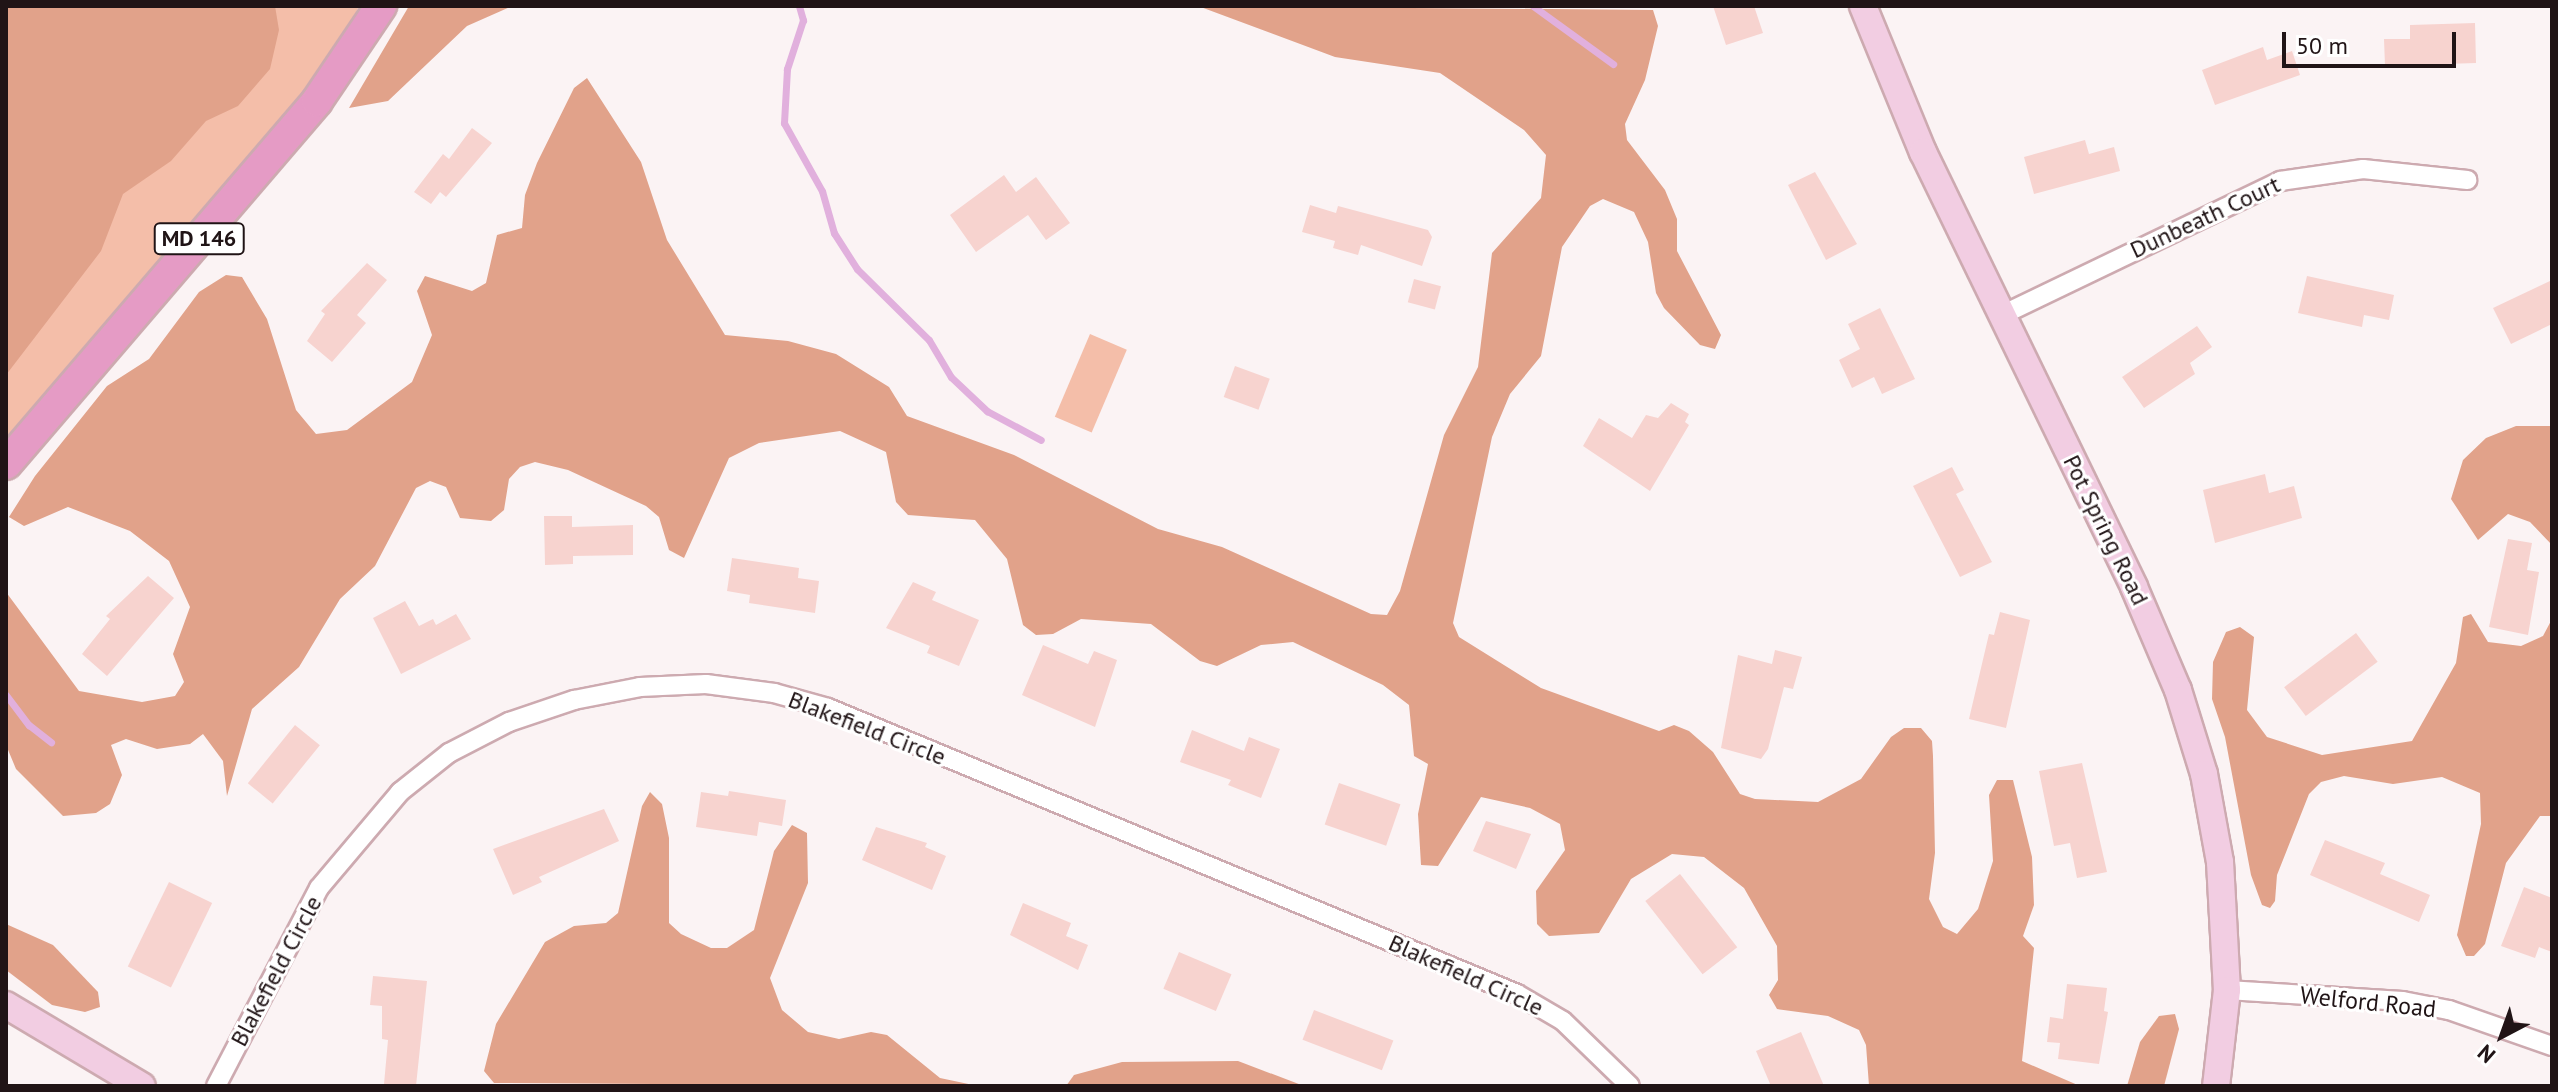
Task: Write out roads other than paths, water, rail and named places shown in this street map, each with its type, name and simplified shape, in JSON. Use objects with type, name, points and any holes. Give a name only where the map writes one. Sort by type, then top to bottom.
[{"type":"main road","name":"MD 146","points":[[6,464],[317,101],[381,6]]},
{"type":"street","name":"Pot Spring Road","points":[[1863,6],[1902,106],[2140,598],[2178,690],[2204,774],[2220,862],[2227,990],[2216,1086]]},
{"type":"street","name":"Dunbeath Court","points":[[2002,315],[2280,181],[2363,169],[2467,180]]},
{"type":"street","name":"Blakefield Circle","points":[[216,1086],[319,888],[400,792],[449,753],[522,717],[640,687],[706,684],[774,693],[828,708],[1517,994],[1563,1021],[1630,1086]]},
{"type":"street","name":"Welford Road","points":[[2227,990],[2403,1001],[2462,1014],[2552,1046]]},
{"type":"street","points":[[6,1005],[142,1086]]},
{"type":"waterway","points":[[799,6],[803,20],[787,69],[784,123],[822,191],[834,233],[857,269],[929,340],[951,377],[987,411],[1041,440]]},
{"type":"waterway","points":[[1533,6],[1613,64]]},
{"type":"waterway","points":[[6,695],[29,725],[51,742]]}]
